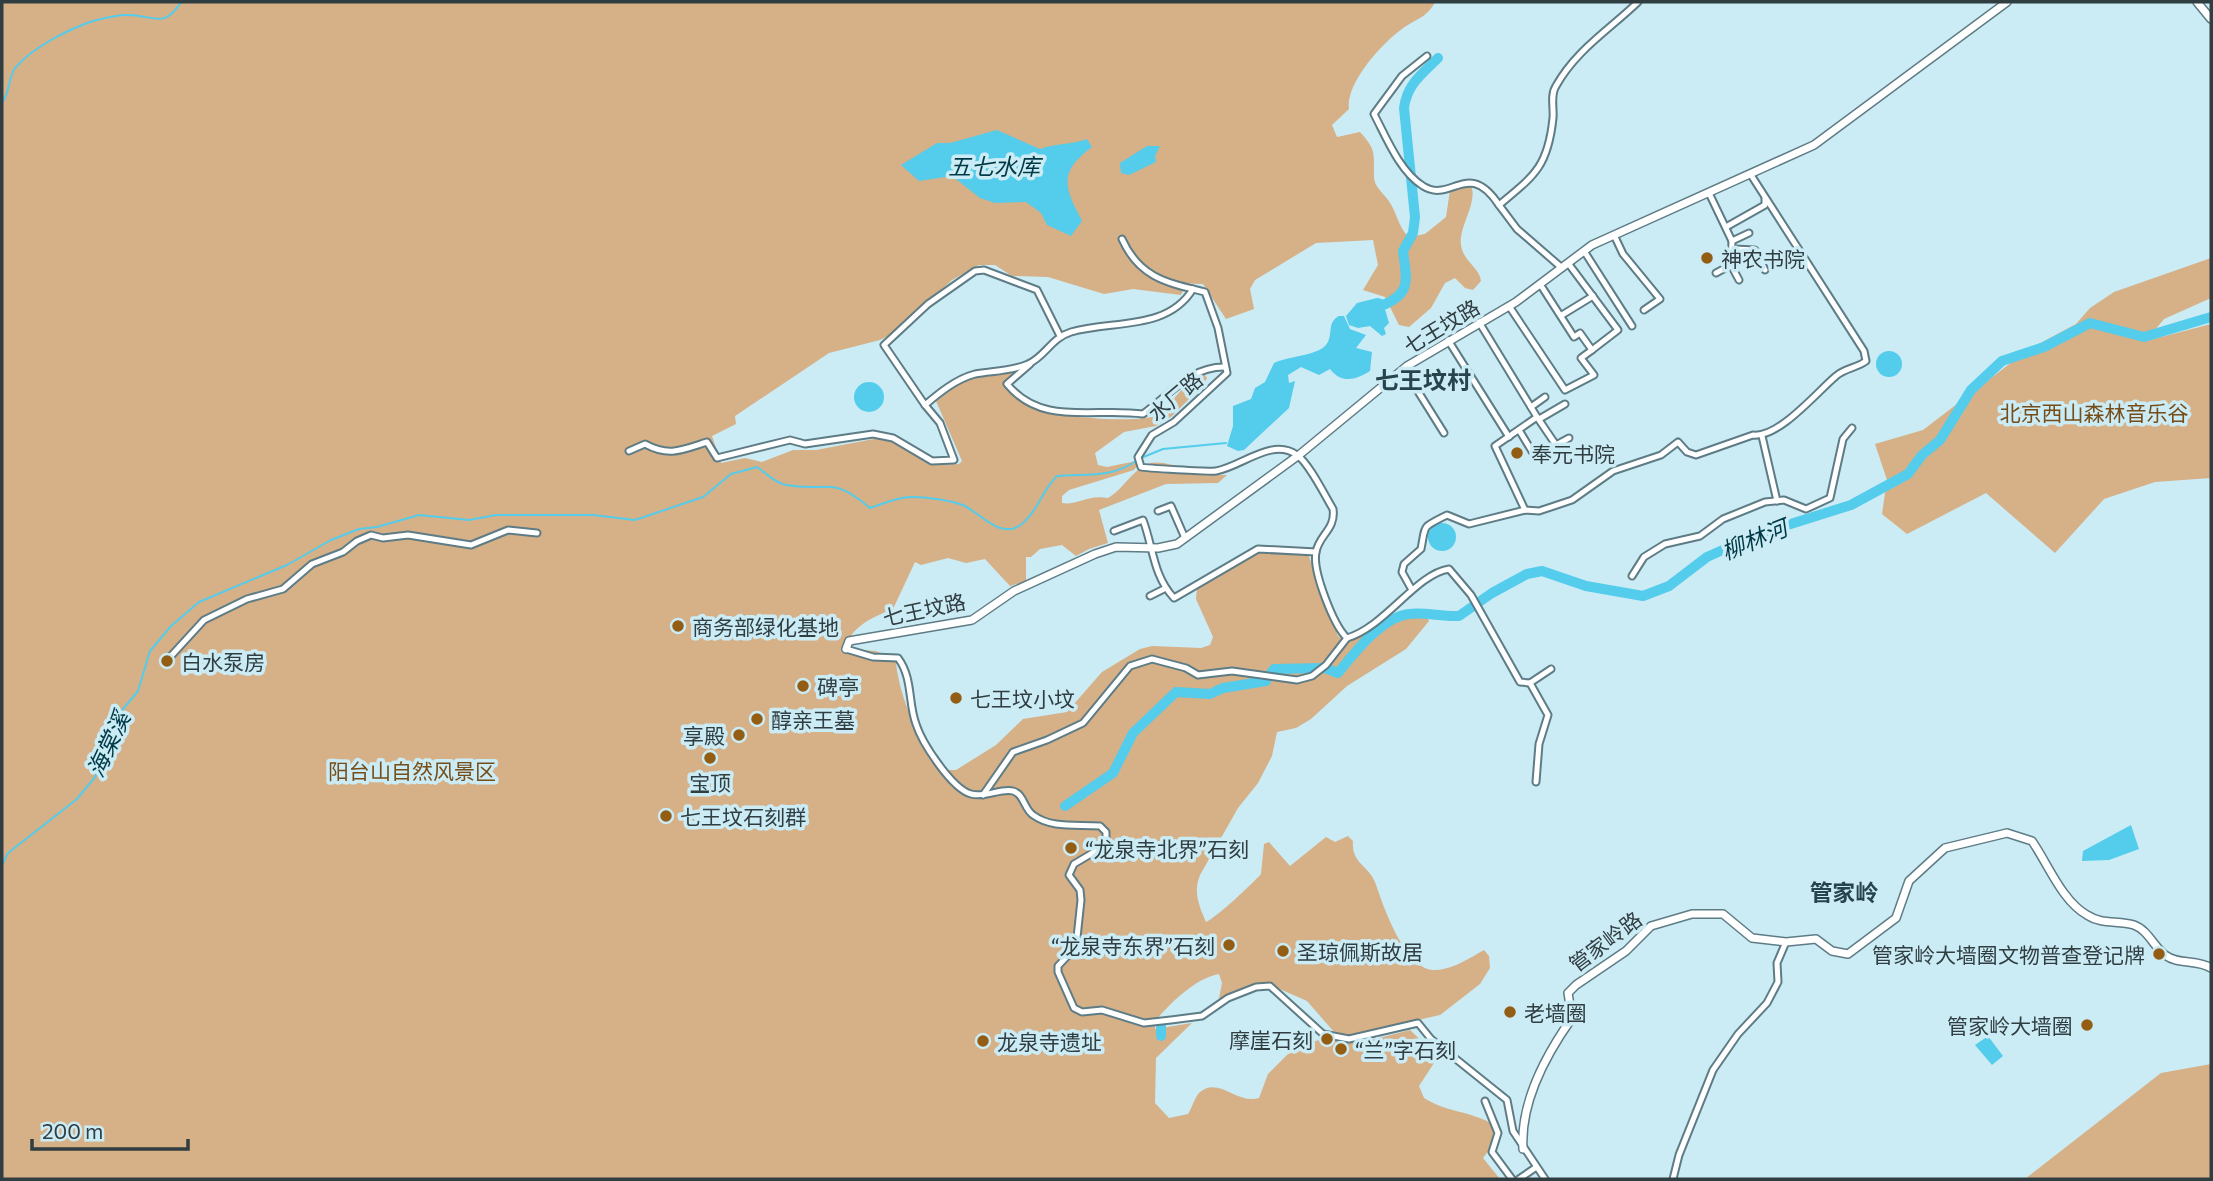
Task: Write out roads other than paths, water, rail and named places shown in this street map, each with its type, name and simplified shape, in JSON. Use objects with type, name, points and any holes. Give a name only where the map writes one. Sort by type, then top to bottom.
[{"type":"street","points":[[1499,205],[1526,185],[1544,162],[1553,120],[1555,87],[1594,39],[1638,2]]},
{"type":"street","name":"七王坟路","points":[[846,649],[849,641],[972,620],[1024,586],[1116,547],[1149,548],[1177,544],[1298,455],[1404,369],[1448,340],[1509,306],[1584,251],[1814,145],[2007,2]]},
{"type":"street","points":[[2197,2],[2211,19]]},
{"type":"street","points":[[1427,56],[1402,76],[1374,114],[1388,142],[1408,171],[1423,187],[1437,190],[1471,182],[1483,186],[1517,229],[1565,266],[1593,296],[1618,330],[1581,358],[1594,375],[1565,390],[1509,306]]},
{"type":"street","points":[[1412,590],[1402,572],[1405,564],[1422,546],[1420,536],[1430,523],[1447,515],[1469,524],[1525,510],[1539,511],[1572,500],[1613,471],[1661,455],[1678,442],[1687,452],[1696,454],[1753,435],[1762,436],[1784,422],[1839,373],[1866,361],[1864,351],[1751,175]]},
{"type":"street","points":[[1709,193],[1732,241],[1734,249],[1731,265],[1739,280]]},
{"type":"street","points":[[1726,227],[1765,205],[1765,197]]},
{"type":"street","points":[[1732,241],[1749,233]]},
{"type":"street","points":[[1614,235],[1623,254],[1660,299],[1644,310]]},
{"type":"street","points":[[1122,240],[1128,253],[1162,282],[1193,289],[1185,302],[1171,313],[1060,336],[1007,384],[1020,400],[1043,410],[1089,414],[1143,414],[1187,376],[1210,367],[1224,368]]},
{"type":"street","points":[[1734,249],[1755,250],[1765,270]]},
{"type":"street","points":[[1584,251],[1632,326]]},
{"type":"street","points":[[1716,273],[1731,265]]},
{"type":"street","points":[[629,451],[645,444],[659,451],[676,452],[706,442],[717,458],[790,440],[805,444],[873,434],[893,438],[932,461],[954,460],[940,423],[884,345],[928,304],[968,275],[984,270],[1037,290],[1060,336]]},
{"type":"street","points":[[1540,285],[1574,337],[1580,333],[1592,349]]},
{"type":"street","name":"水厂路","points":[[1193,289],[1205,292],[1210,302],[1227,373],[1174,422],[1146,443],[1138,457],[1141,467],[1149,470],[1166,467],[1213,472],[1270,450],[1284,449],[1298,455]]},
{"type":"street","points":[[1562,316],[1593,296]]},
{"type":"street","points":[[1479,322],[1556,445],[1569,438]]},
{"type":"street","points":[[1448,340],[1509,437]]},
{"type":"street","points":[[925,405],[943,390],[971,375],[1030,364]]},
{"type":"street","points":[[1404,369],[1444,433]]},
{"type":"street","points":[[1531,407],[1545,397]]},
{"type":"street","points":[[1525,510],[1495,446],[1565,404]]},
{"type":"street","points":[[1632,576],[1644,557],[1665,544],[1700,536],[1723,519],[1765,502],[1777,501],[1806,509],[1830,498],[1843,439],[1852,428]]},
{"type":"street","points":[[1519,430],[1533,453]]},
{"type":"street","points":[[1762,436],[1777,501]]},
{"type":"street","points":[[1298,455],[1334,509],[1335,518],[1316,552],[1315,566],[1341,632],[1348,638]]},
{"type":"street","points":[[1158,511],[1171,506],[1185,538]]},
{"type":"street","points":[[1114,531],[1143,520],[1151,542],[1149,548],[1166,588],[1172,597],[1178,598],[1258,549],[1316,552]]},
{"type":"street","points":[[171,656],[204,620],[247,599],[283,589],[312,565],[344,552],[357,541],[371,535],[383,538],[408,535],[471,545],[508,530],[537,533]]},
{"type":"street","points":[[983,795],[1013,751],[1047,740],[1083,723],[1130,666],[1143,661],[1159,660],[1186,667],[1198,675],[1232,671],[1288,680],[1306,679],[1323,667],[1348,638],[1390,614],[1412,590],[1449,569],[1471,595],[1520,682],[1530,683],[1551,669]]},
{"type":"street","points":[[1150,596],[1166,588]]},
{"type":"street","points":[[846,649],[873,657],[898,658],[907,676],[915,723],[947,776],[960,788],[983,795],[1012,790],[1020,795],[1034,816],[1045,821],[1055,825],[1100,826],[1107,832],[1106,845],[1074,864],[1069,875],[1080,890],[1082,900],[1076,947],[1058,966],[1058,972],[1074,1009],[1082,1012],[1102,1010],[1144,1023],[1171,1020],[1202,1016],[1228,998],[1256,987],[1270,986],[1323,1034],[1349,1040],[1418,1023],[1431,1039],[1507,1100],[1513,1131],[1535,1168],[1545,1179]]},
{"type":"street","points":[[1530,683],[1548,715],[1539,744],[1536,782]]},
{"type":"street","name":"管家岭路","points":[[1523,1149],[1524,1113],[1552,1048],[1572,1018],[1568,993],[1626,951],[1644,931],[1692,914],[1716,912],[1732,920],[1752,938],[1786,942],[1816,939],[1840,954],[1852,953],[1896,918],[1909,881],[1934,855],[1955,843],[2007,833],[2032,841],[2066,892],[2087,915],[2106,922],[2135,925],[2165,956],[2178,961],[2203,963],[2211,968]]},
{"type":"street","points":[[1673,1179],[1679,1155],[1713,1070],[1738,1034],[1767,1003],[1778,982],[1777,962],[1786,942]]},
{"type":"street","points":[[1485,1101],[1498,1133],[1492,1152],[1512,1179]]},
{"type":"street","points":[[1519,1179],[1535,1168]]},
{"type":"water","name":"五七水库","points":[[997,130],[1040,149],[1087,139],[1092,147],[1073,165],[1069,173],[1068,190],[1082,221],[1071,236],[1047,225],[1041,213],[1026,202],[995,203],[980,198],[952,176],[919,181],[901,165],[937,143],[950,143]]},
{"type":"water","points":[[1147,146],[1160,146],[1155,156],[1156,162],[1129,175],[1121,173],[1120,163]]},
{"type":"water","points":[[1382,299],[1389,323],[1384,328],[1386,334],[1382,336],[1370,326],[1358,328],[1349,325],[1346,316],[1357,303]]},
{"type":"water","points":[[1339,316],[1344,316],[1350,329],[1366,335],[1356,348],[1372,352],[1370,371],[1359,377],[1344,379],[1330,369],[1319,375],[1301,367],[1288,375],[1289,383],[1295,381],[1289,408],[1244,450],[1238,451],[1227,446],[1233,426],[1233,406],[1251,399],[1255,388],[1265,382],[1274,363],[1316,351],[1326,345],[1331,326]]},
{"type":"water","points":[[1889,351],[1898,355],[1902,364],[1898,373],[1889,377],[1880,373],[1876,364],[1880,355]]},
{"type":"water","points":[[869,382],[879,387],[884,397],[879,407],[869,412],[859,407],[854,397],[859,387]]},
{"type":"water","points":[[1442,523],[1452,527],[1456,537],[1452,547],[1442,551],[1432,547],[1428,537],[1432,527]]},
{"type":"water","points":[[2131,825],[2139,849],[2109,860],[2082,861],[2083,851]]},
{"type":"water","points":[[1988,1036],[2003,1056],[1992,1065],[1975,1045]]},
{"type":"waterway","points":[[2,103],[15,68],[51,40],[111,16],[164,18],[181,2]]},
{"type":"waterway","points":[[1383,305],[1393,300],[1403,289],[1406,276],[1403,251],[1413,233],[1415,217],[1404,108],[1408,92],[1416,80],[1438,58]]},
{"type":"waterway","name":"柳林河","points":[[1271,673],[1274,669],[1325,668],[1338,673],[1369,637],[1389,622],[1409,614],[1459,616],[1492,593],[1527,574],[1542,571],[1586,586],[1643,596],[1669,586],[1707,557],[1778,528],[1851,505],[1908,474],[1922,455],[1940,440],[1971,390],[2002,361],[2044,347],[2090,323],[2144,337],[2211,317]]},
{"type":"waterway","points":[[1141,458],[1163,449],[1226,443]]},
{"type":"waterway","name":"海棠溪","points":[[2,865],[8,853],[77,799],[95,777],[114,740],[118,715],[138,691],[150,651],[170,627],[199,602],[287,565],[331,540],[359,529],[377,527],[419,515],[469,520],[496,515],[593,515],[635,520],[703,497],[731,474],[757,467],[782,484],[829,487],[846,491],[870,508],[906,497],[953,502],[965,506],[999,528],[1007,529],[1014,528],[1027,519],[1057,476],[1107,473],[1136,461]]},
{"type":"waterway","points":[[1065,806],[1113,773],[1133,733],[1176,692],[1210,694],[1223,688],[1266,681]]},
{"type":"waterway","points":[[1161,1026],[1161,1036]]},
{"type":"place","name":"神农书院","points":[[1707,258]]},
{"type":"place","name":"奉元书院","points":[[1517,453]]},
{"type":"place","name":"商务部绿化基地","points":[[678,626]]},
{"type":"place","name":"白水泵房","points":[[167,661]]},
{"type":"place","name":"碑亭","points":[[803,686]]},
{"type":"place","name":"七王坟小坟","points":[[956,698]]},
{"type":"place","name":"醇亲王墓","points":[[757,719]]},
{"type":"place","name":"享殿","points":[[739,735]]},
{"type":"place","name":"宝顶","points":[[710,758]]},
{"type":"place","name":"七王坟石刻群","points":[[666,816]]},
{"type":"place","name":"“龙泉寺北界”石刻","points":[[1071,848]]},
{"type":"place","name":"“龙泉寺东界”石刻","points":[[1229,945]]},
{"type":"place","name":"圣琼佩斯故居","points":[[1283,951]]},
{"type":"place","name":"管家岭大墙圈文物普查登记牌","points":[[2159,954]]},
{"type":"place","name":"老墙圈","points":[[1510,1012]]},
{"type":"place","name":"管家岭大墙圈","points":[[2087,1025]]},
{"type":"place","name":"摩崖石刻","points":[[1327,1039]]},
{"type":"place","name":"龙泉寺遗址","points":[[983,1041]]},
{"type":"place","name":"“兰”字石刻","points":[[1341,1049]]},
{"type":"district","name":"七王坟村","points":[[1423,379]]},
{"type":"district","name":"管家岭","points":[[1844,892]]},
{"type":"park label","name":"北京西山森林音乐谷","points":[[2094,412]]},
{"type":"park label","name":"阳台山自然风景区","points":[[412,770]]}]
